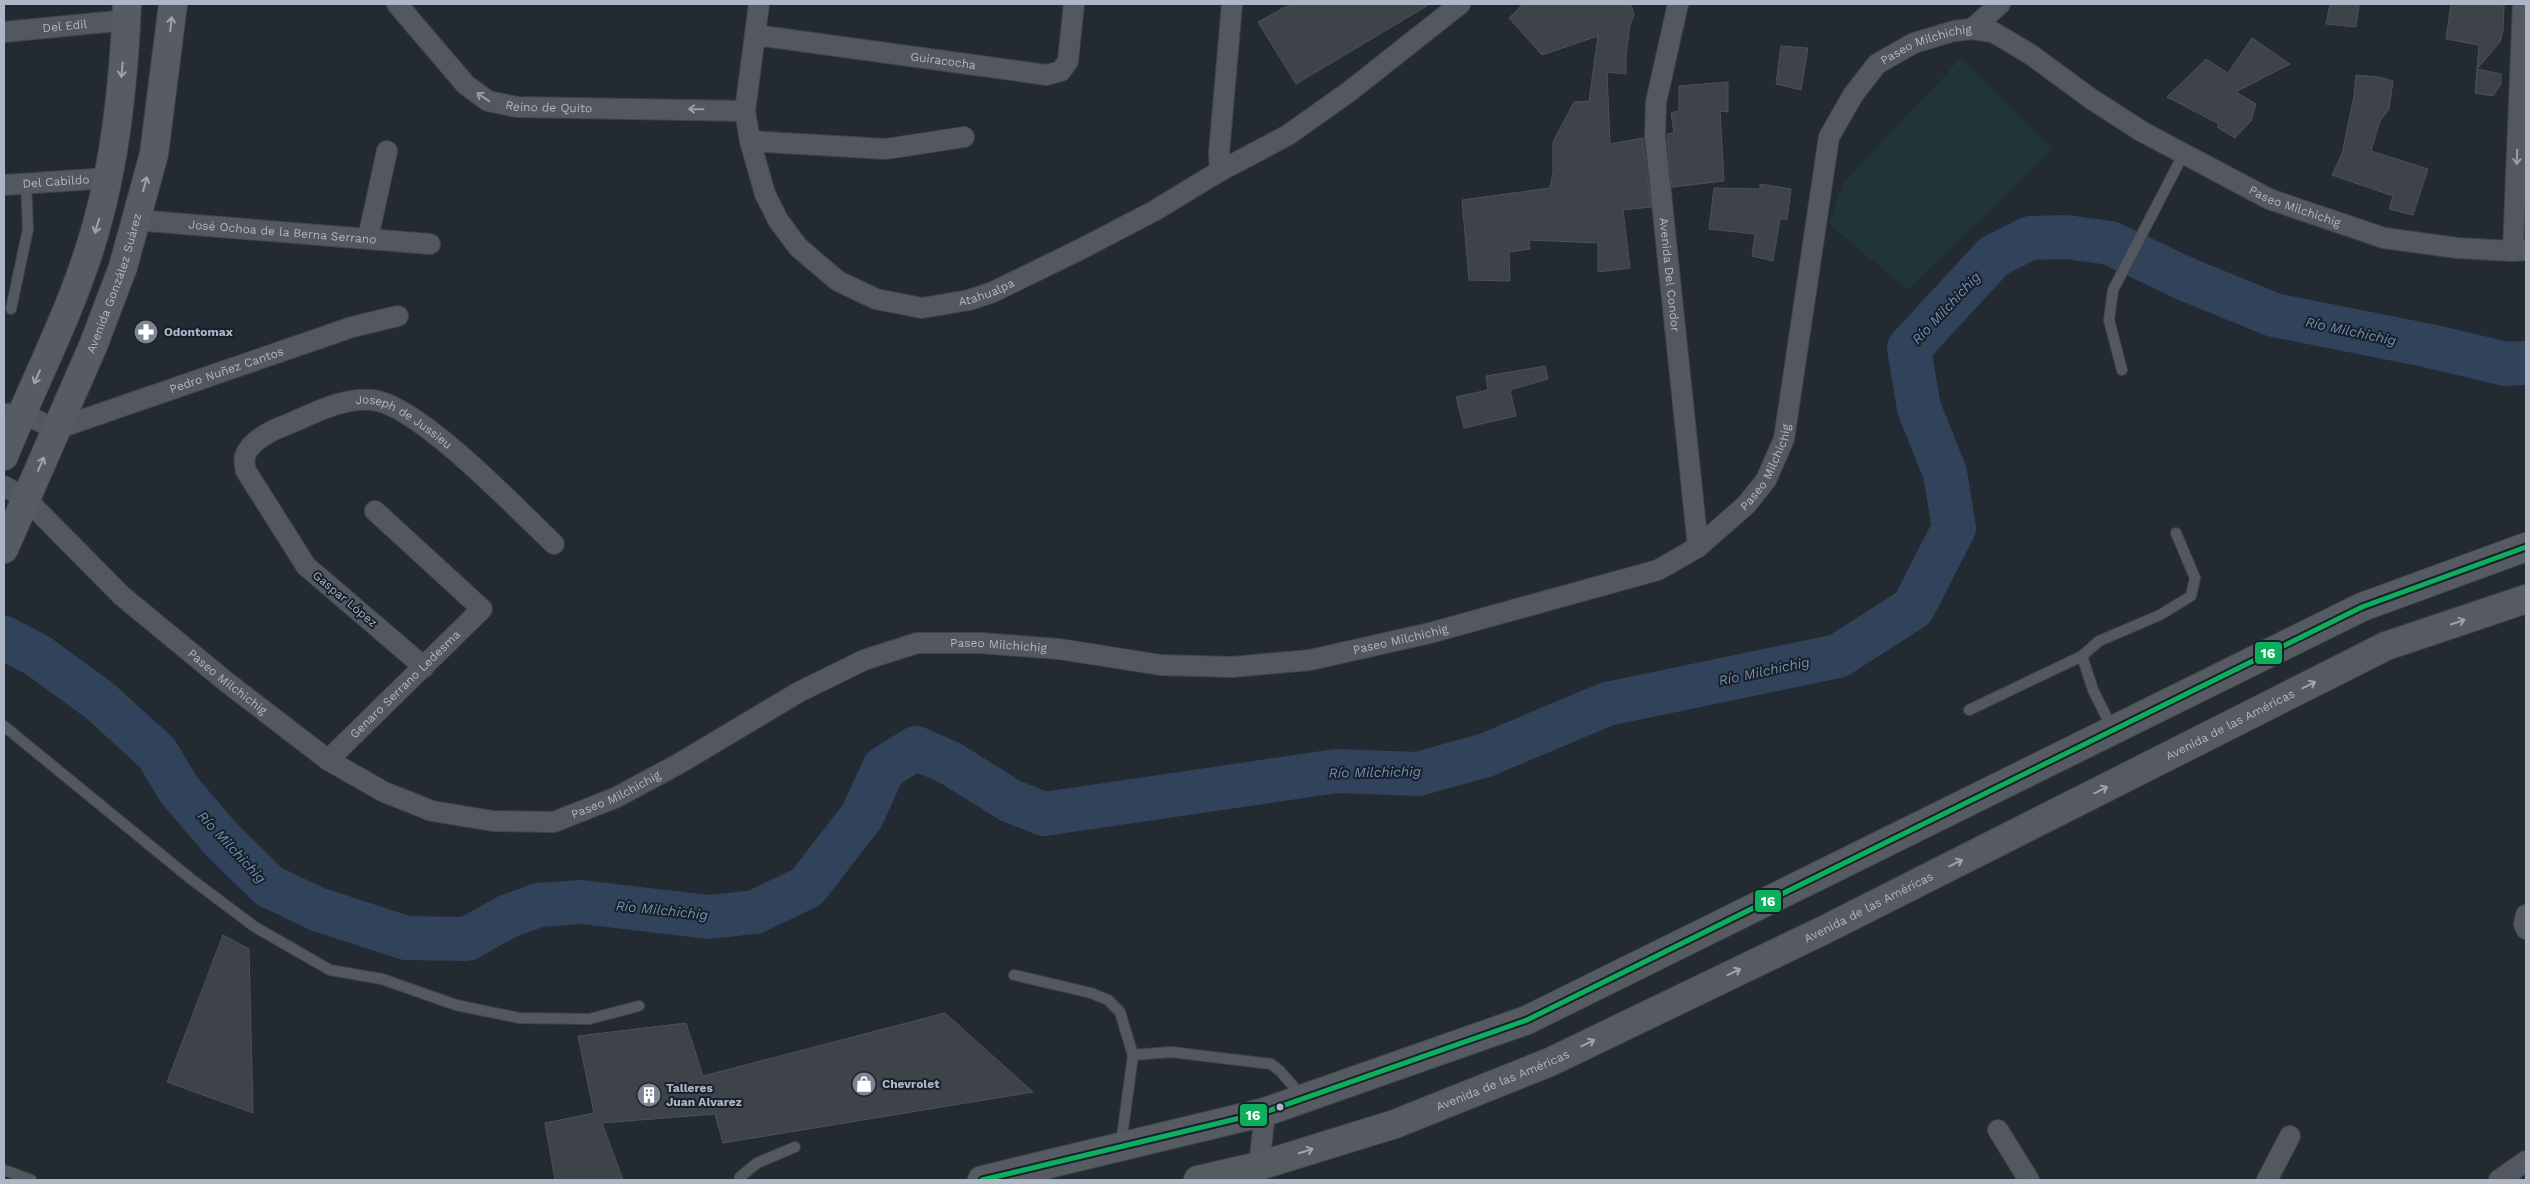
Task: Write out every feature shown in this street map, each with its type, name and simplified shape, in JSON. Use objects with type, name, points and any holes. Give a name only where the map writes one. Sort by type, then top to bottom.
[{"type":"main road","name":"Avenida González Suárez","points":[[4,549],[15,492],[56,429],[96,338],[122,267],[154,154],[173,4]]},
{"type":"main road","points":[[4,456],[12,414],[69,306],[97,226],[109,178],[117,125],[127,12]]},
{"type":"main road","points":[[982,1180],[1265,1112],[1527,1020],[2113,732],[2362,607],[2526,547]]},
{"type":"main road","name":"Avenida de las Américas","points":[[1198,1180],[1254,1173],[1395,1124],[1550,1062],[1824,930],[2386,646],[2526,599]]},
{"type":"street","name":"Reino de Quito","points":[[397,4],[466,85],[488,101],[516,107],[745,111]]},
{"type":"street","name":"Atahualpa","points":[[759,4],[745,111],[750,141],[765,194],[778,220],[798,247],[838,281],[876,299],[922,308],[969,300],[993,292],[1090,245],[1154,211],[1220,171],[1288,135],[1350,91],[1460,4]]},
{"type":"street","name":"Guiracocha","points":[[756,35],[1046,75],[1061,71],[1068,61],[1074,4]]},
{"type":"street","points":[[1220,171],[1219,153],[1232,4]]},
{"type":"street","name":"Avenida Del Condor","points":[[1678,4],[1656,102],[1655,136],[1698,547]]},
{"type":"street","points":[[1972,29],[2000,4]]},
{"type":"street","points":[[2520,250],[2523,4]]},
{"type":"street","name":"Del Edil","points":[[4,32],[127,12]]},
{"type":"street","name":"Paseo Milchichig","points":[[15,492],[122,596],[224,680],[328,760],[384,792],[432,811],[494,821],[554,822],[617,797],[680,763],[799,692],[864,660],[917,643],[980,643],[1059,649],[1161,665],[1232,667],[1310,660],[1430,633],[1658,570],[1698,547],[1746,505],[1766,480],[1784,439],[1829,137],[1853,95],[1877,64],[1914,43],[1954,31],[1972,29],[1993,32],[2030,54],[2090,98],[2142,131],[2269,199],[2384,238],[2457,248],[2520,250]]},
{"type":"street","points":[[750,141],[886,149],[964,137]]},
{"type":"street","points":[[368,238],[387,150]]},
{"type":"street","name":"Del Cabildo","points":[[4,185],[109,178]]},
{"type":"street","name":"José Ochoa de la Berna Serrano","points":[[135,220],[430,244]]},
{"type":"street","name":"Pedro Nuñez Cantos","points":[[56,429],[352,328],[398,316]]},
{"type":"street","name":"Joseph de Jussieu","points":[[246,471],[244,457],[251,447],[273,430],[348,400],[374,400],[410,416],[440,437],[554,544]]},
{"type":"street","points":[[12,414],[56,429]]},
{"type":"street","name":"Gaspar López","points":[[246,471],[306,566],[424,666]]},
{"type":"street","name":"Genaro Serrano Ledesma","points":[[328,760],[482,610],[375,511]]},
{"type":"street","points":[[2526,914],[2524,924],[2526,929]]},
{"type":"street","points":[[1254,1173],[1265,1112]]},
{"type":"street","points":[[1998,1130],[2030,1180]]},
{"type":"street","points":[[2266,1180],[2290,1136]]},
{"type":"street","points":[[2499,1180],[2526,1161]]},
{"type":"lane","points":[[2122,370],[2109,320],[2113,290],[2184,153]]},
{"type":"lane","points":[[11,309],[28,229],[26,183]]},
{"type":"lane","points":[[1970,710],[2082,656],[2099,641],[2160,615],[2191,596],[2195,578],[2176,532]]},
{"type":"lane","points":[[2082,656],[2094,690],[2113,732]]},
{"type":"lane","points":[[4,726],[191,879],[255,927],[330,970],[382,979],[456,1005],[519,1018],[589,1019],[639,1006]]},
{"type":"lane","points":[[1014,975],[1091,993],[1108,1000],[1120,1012],[1133,1055],[1121,1147]]},
{"type":"lane","points":[[1133,1055],[1171,1052],[1270,1064],[1280,1071],[1304,1099]]},
{"type":"lane","points":[[740,1180],[740,1177],[757,1163],[795,1147]]},
{"type":"lane","points":[[4,1170],[31,1180]]},
{"type":"shaded area","points":[[1961,58],[2053,149],[1908,290],[1829,224],[1843,183]]},
{"type":"building","points":[[1291,4],[1430,4],[1296,84],[1258,22]]},
{"type":"building","points":[[1523,4],[1631,4],[1634,15],[1630,25],[1626,74],[1607,72],[1610,144],[1643,138],[1651,207],[1623,210],[1630,268],[1598,272],[1598,243],[1529,240],[1530,249],[1509,252],[1510,281],[1469,280],[1462,200],[1550,188],[1553,172],[1553,142],[1574,102],[1589,101],[1598,36],[1542,55],[1509,18]]},
{"type":"building","points":[[2330,4],[2359,4],[2356,27],[2326,24]]},
{"type":"building","points":[[2451,4],[2504,4],[2503,31],[2500,42],[2477,69],[2479,45],[2446,39]]},
{"type":"building","points":[[2252,38],[2290,64],[2236,92],[2256,104],[2251,121],[2235,138],[2217,127],[2219,124],[2167,97],[2206,59],[2228,73]]},
{"type":"building","points":[[1781,46],[1808,48],[1801,90],[1776,84]]},
{"type":"building","points":[[2477,69],[2501,74],[2501,84],[2493,96],[2475,93]]},
{"type":"building","points":[[2356,75],[2379,77],[2393,81],[2389,109],[2380,121],[2371,151],[2428,169],[2413,215],[2389,209],[2393,196],[2332,175],[2342,154],[2354,96]]},
{"type":"building","points":[[1728,82],[1728,112],[1720,111],[1724,181],[1672,187],[1667,134],[1674,133],[1671,113],[1679,111],[1679,86]]},
{"type":"building","points":[[1760,184],[1791,189],[1787,219],[1780,219],[1773,261],[1752,256],[1755,234],[1709,229],[1714,188],[1760,189]]},
{"type":"building","points":[[1545,366],[1548,379],[1510,390],[1516,416],[1464,428],[1456,397],[1488,390],[1486,376]]},
{"type":"building","points":[[223,935],[249,949],[253,1113],[167,1082]]},
{"type":"building","name":"Chevrolet","points":[[945,1013],[1033,1092],[723,1143],[715,1114],[602,1123],[623,1180],[555,1180],[545,1123],[594,1113],[578,1036],[686,1023],[703,1076]]},
{"type":"waterway","name":"Río Milchichig","points":[[4,638],[37,655],[100,701],[157,753],[179,790],[222,840],[269,886],[317,909],[406,938],[467,939],[508,916],[539,905],[581,902],[709,917],[755,912],[807,887],[862,816],[884,768],[916,748],[950,763],[1011,801],[1044,814],[1337,771],[1418,774],[1486,755],[1607,704],[1838,656],[1913,608],[1954,528],[1945,473],[1919,408],[1909,348],[1994,256],[2030,238],[2066,237],[2110,243],[2188,280],[2274,315],[2430,346],[2506,364],[2526,363]]},
{"type":"transit line","name":"16","points":[[982,1180],[1265,1112],[1527,1020],[2362,607],[2526,547]]},
{"type":"place","name":"Odontomax","points":[[146,332]]},
{"type":"place","name":"Chevrolet","points":[[864,1084]]},
{"type":"place","name":"Talleres Juan Alvarez","points":[[649,1095]]}]
